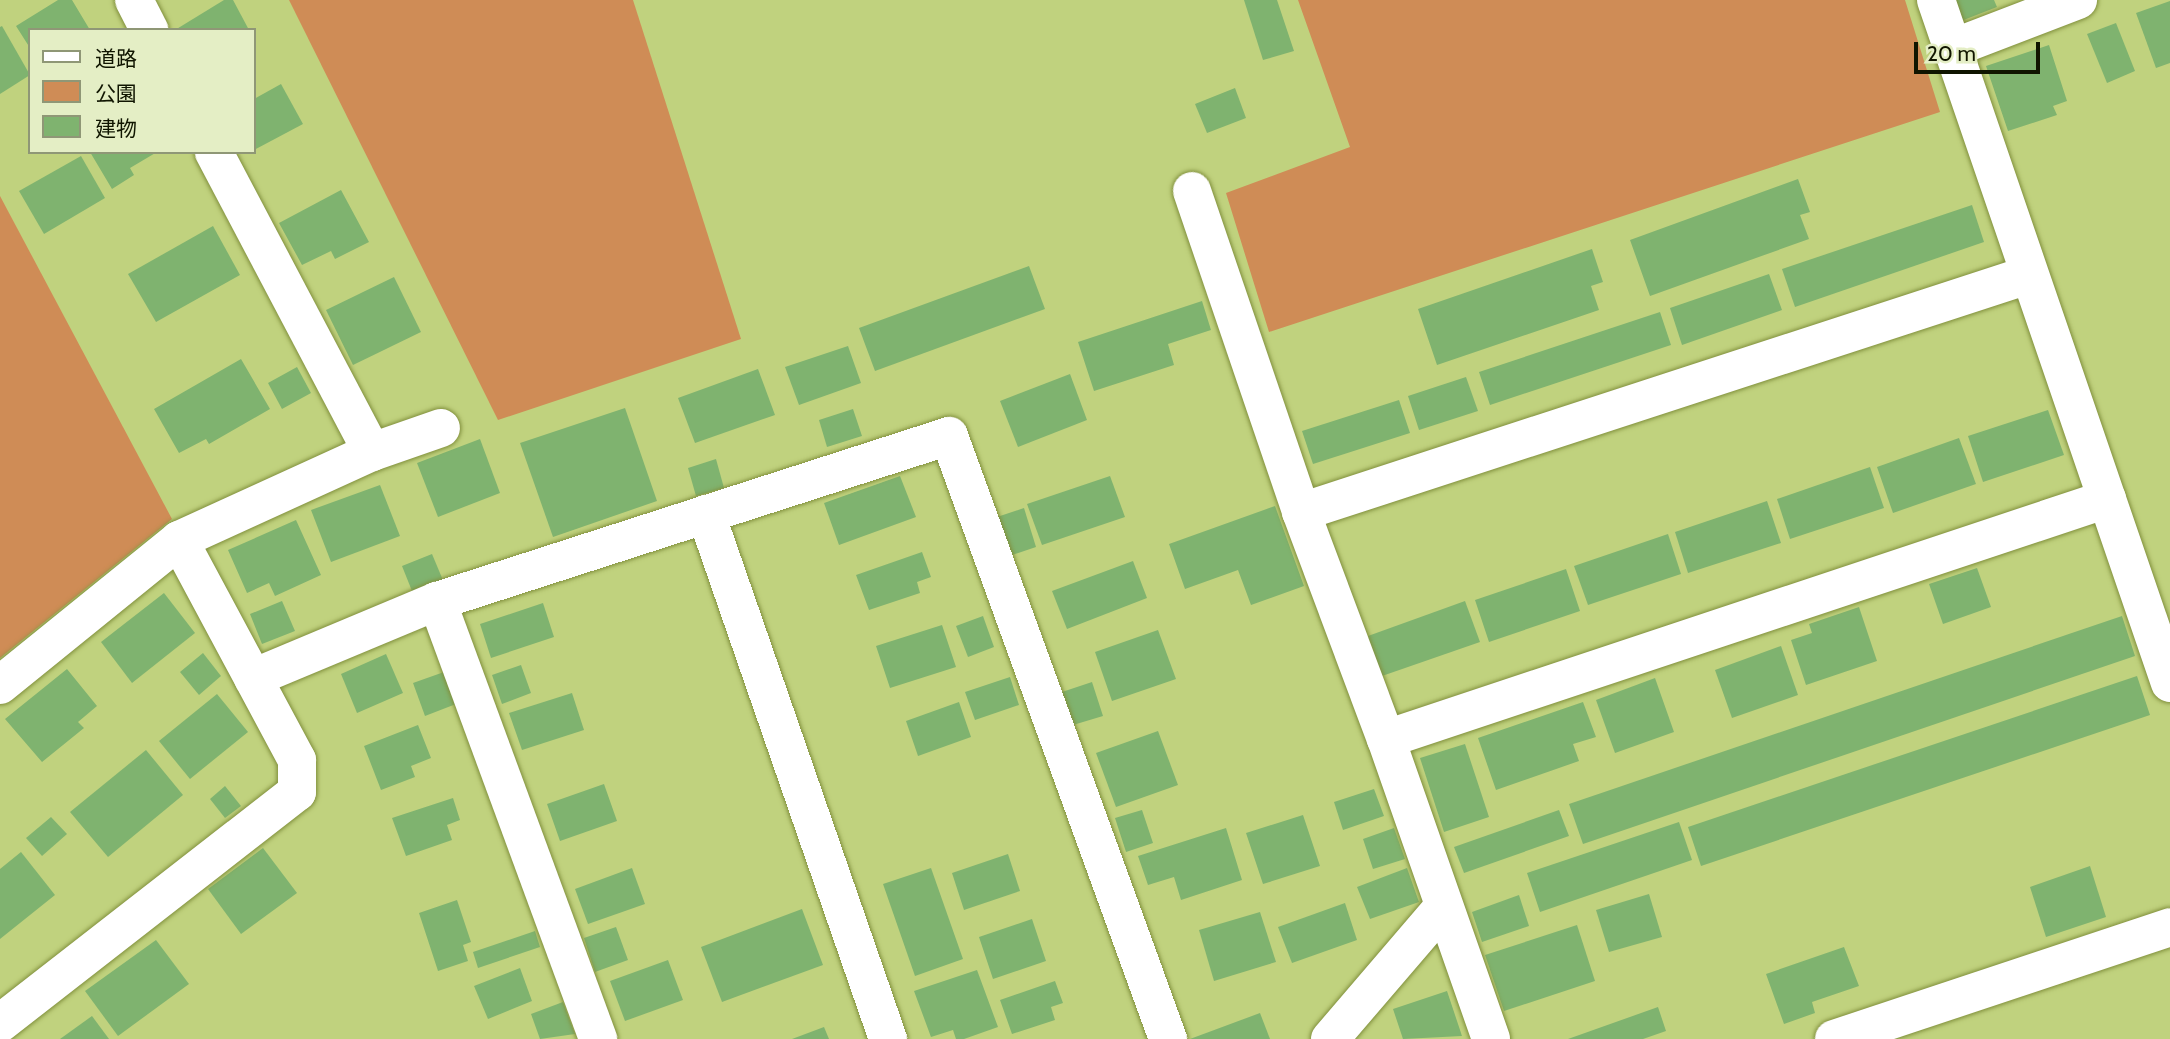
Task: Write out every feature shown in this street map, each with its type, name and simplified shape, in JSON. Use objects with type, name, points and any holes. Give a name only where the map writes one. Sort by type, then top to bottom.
[{"type":"street","points":[[134,0],[148,28]]},
{"type":"street","points":[[1936,0],[2170,683]]},
{"type":"street","points":[[1953,48],[2078,0]]},
{"type":"street","points":[[215,154],[372,452]]},
{"type":"street","points":[[1192,191],[1301,513],[1386,739],[1491,1039]]},
{"type":"street","points":[[1301,513],[2028,275]]},
{"type":"street","points":[[0,685],[179,540],[372,452],[441,428]]},
{"type":"street","points":[[253,678],[437,601],[949,436],[1168,1039]]},
{"type":"street","points":[[1386,739],[2107,499]]},
{"type":"street","points":[[706,514],[888,1039]]},
{"type":"street","points":[[0,1023],[297,792],[297,760],[179,540]]},
{"type":"street","points":[[437,601],[598,1039]]},
{"type":"street","points":[[1330,1039],[1443,907]]},
{"type":"street","points":[[1834,1039],[2170,927]]},
{"type":"green space","points":[[289,0],[633,0],[741,339],[498,420]]},
{"type":"green space","points":[[1298,0],[1905,0],[1940,112],[1269,332],[1226,193],[1350,147]]},
{"type":"green space","points":[[0,196],[172,519],[0,658]]},
{"type":"building","points":[[58,0],[72,0],[89,28],[28,28],[28,45],[16,26]]},
{"type":"building","points":[[224,0],[233,0],[248,28],[178,28]]},
{"type":"building","points":[[1244,0],[1277,0],[1294,51],[1263,60]]},
{"type":"building","points":[[1954,0],[1994,0],[1997,7],[1961,21]]},
{"type":"building","points":[[2170,1],[2170,63],[2156,68],[2136,13]]},
{"type":"building","points":[[2116,23],[2135,71],[2107,83],[2087,34]]},
{"type":"building","points":[[2,26],[28,72],[28,76],[0,94]]},
{"type":"building","points":[[2049,45],[2067,101],[2053,106],[2057,115],[2008,131],[1986,66]]},
{"type":"building","points":[[281,84],[303,124],[256,149],[256,98]]},
{"type":"building","points":[[1235,88],[1246,118],[1207,133],[1195,104]]},
{"type":"building","points":[[91,154],[154,154],[130,168],[134,175],[112,189]]},
{"type":"building","points":[[81,156],[105,198],[44,234],[19,191]]},
{"type":"building","points":[[1798,179],[1810,212],[1800,215],[1809,239],[1650,296],[1630,240]]},
{"type":"building","points":[[341,190],[369,242],[335,259],[331,251],[302,265],[279,223]]},
{"type":"building","points":[[1972,205],[1984,242],[1795,307],[1782,269]]},
{"type":"building","points":[[213,226],[240,275],[156,322],[128,274]]},
{"type":"building","points":[[1592,249],[1603,282],[1591,286],[1599,310],[1437,365],[1418,309]]},
{"type":"building","points":[[1029,266],[1045,309],[875,371],[859,328]]},
{"type":"building","points":[[1769,274],[1782,310],[1682,345],[1670,308]]},
{"type":"building","points":[[394,277],[421,332],[353,365],[326,310]]},
{"type":"building","points":[[1202,301],[1211,330],[1168,344],[1174,365],[1094,391],[1078,342]]},
{"type":"building","points":[[1660,312],[1671,345],[1490,405],[1479,372]]},
{"type":"building","points":[[848,346],[861,383],[799,405],[785,367]]},
{"type":"building","points":[[241,359],[270,409],[209,444],[206,439],[179,453],[154,409]]},
{"type":"building","points":[[297,367],[311,393],[282,409],[268,383]]},
{"type":"building","points":[[758,369],[775,415],[695,443],[678,398]]},
{"type":"building","points":[[1070,374],[1087,420],[1018,447],[1000,401]]},
{"type":"building","points":[[1466,377],[1478,411],[1419,430],[1408,396]]},
{"type":"building","points":[[1399,400],[1410,433],[1313,464],[1302,431]]},
{"type":"building","points":[[625,408],[657,501],[553,537],[520,443]]},
{"type":"building","points":[[853,409],[862,436],[827,447],[819,420]]},
{"type":"building","points":[[2048,410],[2064,455],[1983,482],[1968,436]]},
{"type":"building","points":[[1959,438],[1976,484],[1893,513],[1877,467]]},
{"type":"building","points":[[480,439],[500,493],[438,517],[417,463]]},
{"type":"building","points":[[716,459],[724,488],[696,496],[688,468]]},
{"type":"building","points":[[1870,467],[1884,508],[1790,539],[1777,499]]},
{"type":"building","points":[[900,476],[916,517],[839,545],[824,503]]},
{"type":"building","points":[[1110,476],[1125,517],[1042,545],[1027,504]]},
{"type":"building","points":[[380,485],[400,536],[331,562],[311,510]]},
{"type":"building","points":[[1767,501],[1781,543],[1688,573],[1675,532]]},
{"type":"building","points":[[1275,506],[1304,586],[1251,605],[1238,570],[1185,589],[1169,544]]},
{"type":"building","points":[[1024,508],[1036,547],[1009,556],[997,517]]},
{"type":"building","points":[[296,520],[321,575],[275,596],[269,583],[247,593],[228,550]]},
{"type":"building","points":[[1668,534],[1681,574],[1588,605],[1574,566]]},
{"type":"building","points":[[922,552],[931,577],[917,582],[920,593],[869,610],[856,575]]},
{"type":"building","points":[[432,554],[445,585],[414,596],[402,566]]},
{"type":"building","points":[[1133,561],[1147,598],[1067,629],[1052,591]]},
{"type":"building","points":[[1977,568],[1991,607],[1943,624],[1929,584]]},
{"type":"building","points":[[1566,569],[1580,611],[1489,642],[1475,600]]},
{"type":"building","points":[[164,593],[195,633],[132,683],[101,642]]},
{"type":"building","points":[[282,601],[295,631],[262,644],[250,614]]},
{"type":"building","points":[[1465,601],[1480,642],[1382,676],[1368,636]]},
{"type":"building","points":[[543,603],[554,637],[491,658],[480,624]]},
{"type":"building","points":[[1859,607],[1877,661],[1806,685],[1791,640],[1812,633],[1809,624]]},
{"type":"building","points":[[983,616],[994,647],[968,657],[956,626]]},
{"type":"building","points":[[2122,616],[2135,656],[1583,844],[1569,804]]},
{"type":"building","points":[[942,625],[956,667],[890,688],[876,646]]},
{"type":"building","points":[[1158,630],[1176,679],[1112,701],[1095,652]]},
{"type":"building","points":[[1781,646],[1798,695],[1732,718],[1715,670]]},
{"type":"building","points":[[203,653],[221,676],[199,695],[180,672]]},
{"type":"building","points":[[386,654],[403,693],[357,713],[341,674]]},
{"type":"building","points":[[521,665],[531,693],[502,704],[492,675]]},
{"type":"building","points":[[67,669],[97,706],[78,722],[84,728],[42,762],[5,719]]},
{"type":"building","points":[[444,672],[456,704],[425,716],[413,683]]},
{"type":"building","points":[[2137,676],[2150,715],[1701,866],[1688,827]]},
{"type":"building","points":[[1010,677],[1019,705],[975,720],[965,692]]},
{"type":"building","points":[[1655,678],[1674,732],[1615,753],[1596,700]]},
{"type":"building","points":[[1092,682],[1103,716],[1073,725],[1062,692]]},
{"type":"building","points":[[572,693],[584,730],[522,750],[509,713]]},
{"type":"building","points":[[217,694],[248,732],[190,779],[159,741]]},
{"type":"building","points":[[959,702],[971,737],[918,756],[906,721]]},
{"type":"building","points":[[1583,702],[1596,737],[1573,744],[1579,761],[1496,790],[1478,738]]},
{"type":"building","points":[[418,725],[431,758],[411,766],[415,777],[381,790],[364,746]]},
{"type":"building","points":[[1158,731],[1178,785],[1116,807],[1096,753]]},
{"type":"building","points":[[1465,744],[1489,817],[1444,832],[1420,758]]},
{"type":"building","points":[[146,750],[183,795],[108,857],[70,812]]},
{"type":"building","points":[[604,784],[617,821],[560,841],[547,804]]},
{"type":"building","points":[[225,786],[241,806],[225,818],[210,799]]},
{"type":"building","points":[[1374,789],[1384,816],[1343,830],[1334,802]]},
{"type":"building","points":[[453,798],[460,820],[447,825],[452,840],[406,856],[392,818]]},
{"type":"building","points":[[1142,810],[1153,843],[1126,852],[1115,818]]},
{"type":"building","points":[[1559,810],[1569,836],[1464,873],[1454,847]]},
{"type":"building","points":[[1303,815],[1320,866],[1263,884],[1246,833]]},
{"type":"building","points":[[51,817],[67,834],[42,856],[26,838]]},
{"type":"building","points":[[1679,822],[1692,860],[1540,912],[1527,873]]},
{"type":"building","points":[[1226,828],[1242,880],[1181,900],[1174,877],[1148,885],[1138,856]]},
{"type":"building","points":[[1394,828],[1405,859],[1373,869],[1363,839]]},
{"type":"building","points":[[263,848],[297,893],[241,934],[208,889]]},
{"type":"building","points":[[21,852],[55,895],[0,939],[0,869]]},
{"type":"building","points":[[1008,854],[1020,891],[964,910],[952,873]]},
{"type":"building","points":[[2090,866],[2106,917],[2046,937],[2030,887]]},
{"type":"building","points":[[632,868],[645,904],[588,924],[575,889]]},
{"type":"building","points":[[931,868],[963,959],[915,976],[883,884]]},
{"type":"building","points":[[1407,868],[1419,902],[1370,919],[1357,887]]},
{"type":"building","points":[[1649,894],[1662,937],[1609,952],[1596,910]]},
{"type":"building","points":[[1519,895],[1529,926],[1482,942],[1472,912]]},
{"type":"building","points":[[457,900],[471,942],[463,945],[468,961],[438,971],[419,913]]},
{"type":"building","points":[[1345,903],[1357,940],[1292,963],[1278,927]]},
{"type":"building","points":[[802,909],[823,965],[722,1002],[701,947]]},
{"type":"building","points":[[1260,912],[1276,962],[1214,981],[1199,930]]},
{"type":"building","points":[[1032,919],[1046,961],[993,979],[979,937]]},
{"type":"building","points":[[1577,925],[1595,981],[1504,1011],[1485,955]]},
{"type":"building","points":[[616,927],[628,960],[595,972],[584,938]]},
{"type":"building","points":[[535,931],[540,947],[478,968],[473,952]]},
{"type":"building","points":[[156,940],[189,984],[118,1036],[85,991]]},
{"type":"building","points":[[1844,947],[1859,986],[1812,1002],[1815,1013],[1784,1024],[1766,974]]},
{"type":"building","points":[[668,960],[683,1000],[625,1021],[610,981]]},
{"type":"building","points":[[520,968],[532,1001],[488,1019],[474,986]]},
{"type":"building","points":[[977,970],[998,1027],[964,1039],[956,1039],[953,1030],[931,1037],[914,991]]},
{"type":"building","points":[[1055,981],[1063,1003],[1051,1007],[1055,1020],[1012,1034],[1000,1000]]},
{"type":"building","points":[[1447,991],[1462,1036],[1403,1039],[1393,1009]]},
{"type":"building","points":[[563,1002],[575,1034],[540,1039],[531,1014]]},
{"type":"building","points":[[1658,1007],[1666,1031],[1643,1039],[1568,1039]]},
{"type":"building","points":[[1260,1013],[1270,1039],[1190,1039]]},
{"type":"building","points":[[92,1016],[109,1039],[60,1039]]},
{"type":"building","points":[[824,1027],[829,1039],[792,1039]]}]
